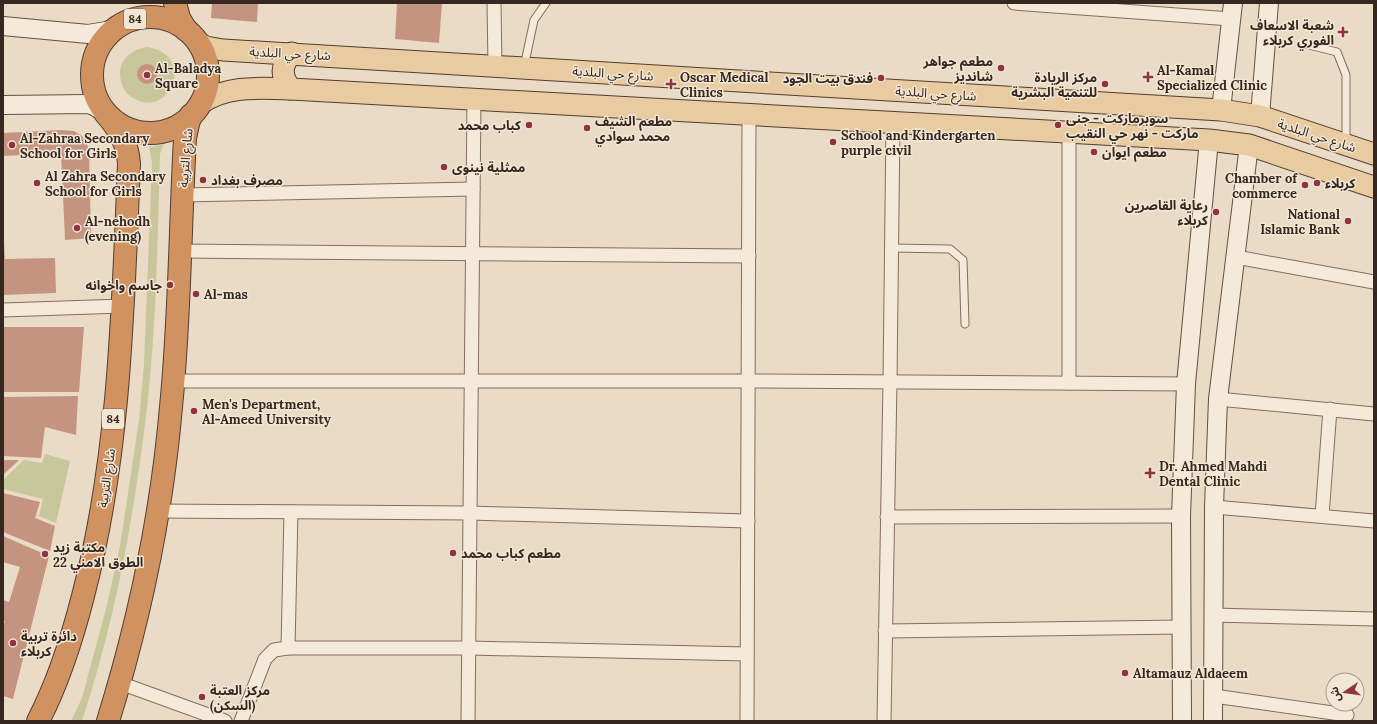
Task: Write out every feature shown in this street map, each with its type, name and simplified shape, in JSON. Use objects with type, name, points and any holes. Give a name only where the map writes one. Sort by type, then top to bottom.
[{"type":"highway","points":[[116,28],[122,20],[124,3]]},
{"type":"highway","points":[[175,3],[179,18],[204,54],[207,66],[208,78],[206,90],[196,110]]},
{"type":"highway","name":"84","points":[[192,36],[169,20],[151,17],[132,19],[116,28],[102,41],[94,58],[92,78],[95,97],[105,113],[117,124],[132,131],[148,133],[164,132],[179,126],[196,110]]},
{"type":"highway","name":"شارع التربية","points":[[108,721],[120,683],[144,583],[167,446],[174,380],[185,138],[188,124],[196,110]]},
{"type":"highway","name":"شارع التربية","points":[[38,721],[49,700],[62,668],[75,627],[91,565],[105,492],[116,393],[123,306],[129,156],[120,133],[105,113]]},
{"type":"main road","points":[[1260,116],[1269,3]]},
{"type":"main road","points":[[1221,110],[1232,11]]},
{"type":"main road","points":[[3,26],[88,34],[106,32],[116,28]]},
{"type":"main road","name":"شارع حي البلدية","points":[[192,36],[206,47],[223,50],[1221,110],[1260,116],[1374,154]]},
{"type":"main road","points":[[291,89],[286,83],[283,75],[283,66],[286,59],[292,53]]},
{"type":"main road","points":[[196,110],[213,96],[258,88],[1209,140],[1249,145],[1374,187]]},
{"type":"main road","points":[[3,104],[88,104],[105,113]]},
{"type":"main road","points":[[1182,721],[1181,516],[1186,384],[1209,140]]},
{"type":"main road","points":[[1213,721],[1214,507],[1218,399],[1249,145]]},
{"type":"street","points":[[494,3],[495,66]]},
{"type":"street","points":[[1014,3],[1232,11]]},
{"type":"street","points":[[468,721],[474,99]]},
{"type":"street","points":[[747,721],[749,115]]},
{"type":"street","points":[[884,721],[893,123]]},
{"type":"street","points":[[1069,133],[1069,383]]},
{"type":"street","points":[[182,195],[473,189]]},
{"type":"street","points":[[180,251],[749,256]]},
{"type":"street","points":[[1236,257],[1374,282]]},
{"type":"street","points":[[3,310],[123,306]]},
{"type":"street","points":[[174,380],[748,381],[1186,384]]},
{"type":"street","points":[[1218,399],[1374,414]]},
{"type":"street","points":[[1322,516],[1330,410]]},
{"type":"street","points":[[1214,507],[1374,521]]},
{"type":"street","points":[[157,511],[470,513],[748,521]]},
{"type":"street","points":[[288,648],[291,512]]},
{"type":"street","points":[[887,517],[1181,516]]},
{"type":"street","points":[[1213,615],[1374,619]]},
{"type":"street","points":[[885,631],[1182,627]]},
{"type":"street","points":[[241,721],[264,659],[274,650],[288,648],[469,648],[747,654]]},
{"type":"street","points":[[120,683],[225,721]]},
{"type":"street","points":[[1214,696],[1347,715]]},
{"type":"lane","points":[[524,67],[534,20],[546,3]]},
{"type":"lane","points":[[1305,44],[1337,52],[1346,75],[1346,145]]},
{"type":"lane","points":[[892,248],[950,249],[962,260],[965,324]]},
{"type":"green space","points":[[147,47],[162,52],[170,60],[174,70],[174,81],[169,91],[162,99],[151,102],[139,101],[124,90],[120,77],[122,64],[129,55]],"holes":[[[146,65],[153,67],[157,74],[154,81],[147,84],[142,82],[138,77],[139,69]]]},
{"type":"green space","points":[[164,144],[160,154],[156,287],[151,366],[147,412],[136,489],[114,606],[99,664],[82,721],[71,721],[82,698],[107,605],[120,546],[139,420],[144,364],[152,163],[149,146],[153,147]]},
{"type":"green space","points":[[45,454],[70,461],[56,523],[39,516],[43,499],[3,489],[3,480],[24,460],[42,463]]},
{"type":"building","points":[[212,3],[258,3],[257,22],[211,18]]},
{"type":"building","points":[[397,3],[442,3],[439,43],[395,39]]},
{"type":"building","name":"Al-Baladya Square","points":[[147,64],[154,67],[157,74],[154,81],[147,84],[140,81],[137,74],[140,67]]},
{"type":"building","points":[[61,130],[74,131],[82,136],[89,148],[91,238],[65,240],[61,153],[3,156],[3,133]]},
{"type":"building","points":[[3,243],[5,259],[55,258],[56,293],[3,295]]},
{"type":"building","points":[[3,327],[84,327],[79,392],[3,392]]},
{"type":"building","points":[[78,396],[76,435],[45,427],[41,458],[3,456],[3,397]]},
{"type":"building","points":[[3,460],[19,460],[3,475]]},
{"type":"building","points":[[3,493],[40,502],[35,518],[55,526],[50,551],[3,532]]},
{"type":"building","points":[[3,536],[49,556],[13,699],[3,696],[3,628],[5,621],[3,621],[3,600],[9,602],[20,567],[3,562]]},
{"type":"place","name":"شعبة الاسعاف الفوري كربلاء","points":[[1343,32]]},
{"type":"place","name":"مطعم جواهر شانديز","points":[[1001,68]]},
{"type":"place","name":"Al-Baladya Square","points":[[147,75]]},
{"type":"place","name":"Al-Kamal Specialized Clinic","points":[[1148,77]]},
{"type":"place","name":"فندق بيت الجود","points":[[881,78]]},
{"type":"place","name":"Oscar Medical Clinics","points":[[671,84]]},
{"type":"place","name":"مركز الريادة للتنمية البشرية","points":[[1105,84]]},
{"type":"place","name":"كباب محمد","points":[[529,125]]},
{"type":"place","name":"سوبرماركت - جنى ماركت - نهر حي النقيب","points":[[1058,125]]},
{"type":"place","name":"مطعم الشيف محمد سوادي","points":[[587,128]]},
{"type":"place","name":"School and Kindergarten purple civil","points":[[833,142]]},
{"type":"place","name":"Al-Zahraa Secondary School for Girls","points":[[12,145]]},
{"type":"place","name":"مطعم ايوان","points":[[1094,152]]},
{"type":"place","name":"ممثلية نينوى","points":[[444,167]]},
{"type":"place","name":"مصرف بغداد","points":[[203,180]]},
{"type":"place","name":"Al Zahra Secondary School for Girls","points":[[37,183]]},
{"type":"place","name":"كربلاء","points":[[1317,183]]},
{"type":"place","name":"Chamber of commerce","points":[[1305,185]]},
{"type":"place","name":"رعاية القاصرين كربلاء","points":[[1216,212]]},
{"type":"place","name":"National Islamic Bank","points":[[1348,221]]},
{"type":"place","name":"Al-nehodh (evening)","points":[[77,228]]},
{"type":"place","name":"جاسم واخوانه","points":[[170,285]]},
{"type":"place","name":"Al-mas","points":[[196,294]]},
{"type":"place","name":"Men's Department, Al-Ameed University","points":[[194,411]]},
{"type":"place","name":"Dr. Ahmed Mahdi Dental Clinic","points":[[1150,473]]},
{"type":"place","name":"مطعم كباب محمد","points":[[453,553]]},
{"type":"place","name":"مكتبة زيد الطوق الامني 22","points":[[45,554]]},
{"type":"place","name":"دائرة تربية كربلاء","points":[[13,643]]},
{"type":"place","name":"Altamauz Aldaeem","points":[[1125,673]]},
{"type":"place","name":"مركز العتبة (السكن)","points":[[202,697]]}]
